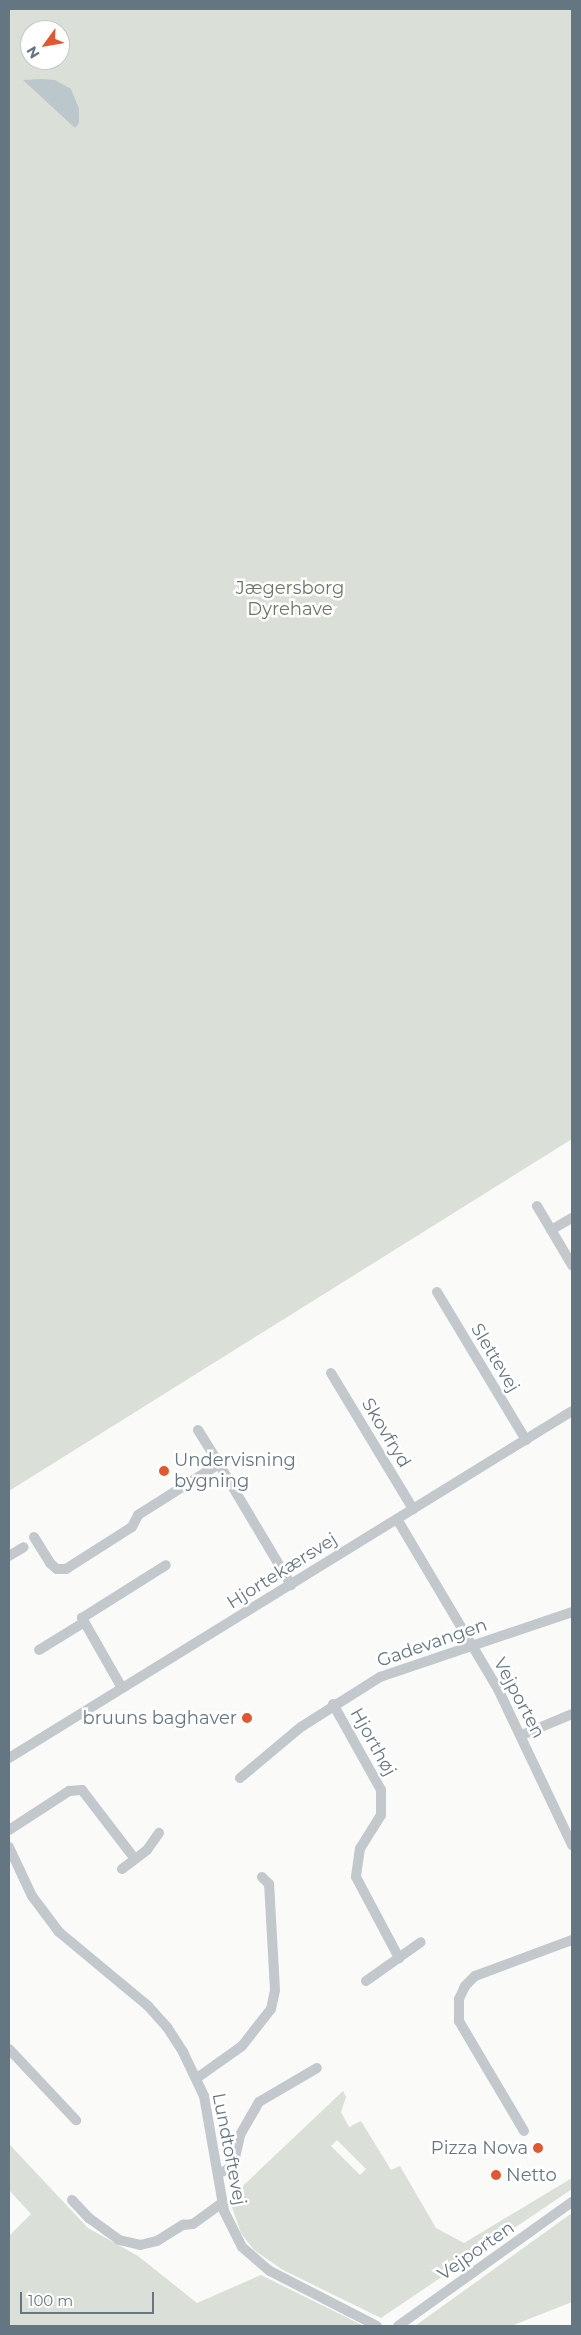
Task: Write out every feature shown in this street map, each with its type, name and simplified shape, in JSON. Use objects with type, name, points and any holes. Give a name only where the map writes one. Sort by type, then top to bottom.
[{"type":"street","points":[[537,1206],[572,1265]]},
{"type":"street","points":[[551,1230],[572,1218]]},
{"type":"street","name":"Slettevej","points":[[437,1292],[526,1440]]},
{"type":"street","name":"Skovfryd","points":[[331,1372],[413,1509]]},
{"type":"street","name":"Hjortekærsvej","points":[[9,1758],[572,1411]]},
{"type":"street","points":[[198,1430],[291,1585]]},
{"type":"street","points":[[34,1536],[50,1563],[57,1569],[66,1569],[132,1527],[138,1515],[219,1464]]},
{"type":"street","name":"Vejporten","points":[[397,1520],[473,1646],[522,1735],[572,1845]]},
{"type":"street","points":[[9,1556],[24,1547]]},
{"type":"street","points":[[122,1688],[83,1623],[82,1618],[166,1565]]},
{"type":"street","name":"Gadevangen","points":[[240,1778],[333,1704],[398,1668],[473,1646],[572,1612]]},
{"type":"street","points":[[39,1650],[83,1623]]},
{"type":"street","name":"Hjorthøj","points":[[333,1704],[374,1772],[381,1790],[381,1815],[360,1848],[356,1877],[399,1958]]},
{"type":"street","points":[[522,1735],[572,1714]]},
{"type":"street","points":[[9,1830],[69,1791],[82,1790],[135,1859]]},
{"type":"street","points":[[122,1868],[135,1859],[159,1833]]},
{"type":"street","name":"Lundtoftevej","points":[[9,1847],[44,1914],[78,1950],[159,2018],[197,2078],[208,2113],[222,2203],[236,2238],[250,2256],[270,2271],[378,2326]]},
{"type":"street","points":[[197,2078],[242,2046],[271,2009],[275,1990],[269,1884],[262,1877]]},
{"type":"street","points":[[524,2131],[459,2021],[459,1999],[465,1986],[475,1976],[572,1940]]},
{"type":"street","points":[[366,1981],[421,1942]]},
{"type":"street","points":[[9,2049],[76,2120]]},
{"type":"street","points":[[218,2173],[227,2170],[234,2162],[240,2135],[253,2109],[266,2097],[318,2068]]},
{"type":"street","points":[[72,2200],[89,2218],[119,2240],[140,2245],[158,2241],[183,2225],[193,2224],[222,2203]]},
{"type":"street","name":"Vejporten","points":[[398,2326],[572,2202]]},
{"type":"green space","name":"Jægersborg Dyrehave","points":[[9,9],[572,9],[572,1139],[9,1491]]},
{"type":"green space","points":[[343,2091],[346,2097],[341,2112],[349,2127],[361,2121],[391,2170],[400,2166],[436,2228],[464,2243],[572,2178],[572,2189],[381,2318],[283,2270],[254,2250],[241,2233],[229,2199]],"holes":[[[337,2140],[366,2169],[360,2175],[331,2146]]]},
{"type":"green space","points":[[9,2144],[88,2228],[138,2256],[197,2303],[261,2275],[364,2326],[9,2326],[9,2236],[31,2214],[9,2190]]},
{"type":"green space","points":[[572,2213],[572,2302],[511,2326],[415,2326]]},
{"type":"shaded area","points":[[23,80],[55,80],[71,89],[79,109],[79,123],[75,128]]},
{"type":"place","name":"Undervisning bygning","points":[[164,1471]]},
{"type":"place","name":"bruuns baghaver","points":[[247,1718]]},
{"type":"place","name":"Pizza Nova","points":[[538,2148]]},
{"type":"place","name":"Netto","points":[[496,2175]]}]
